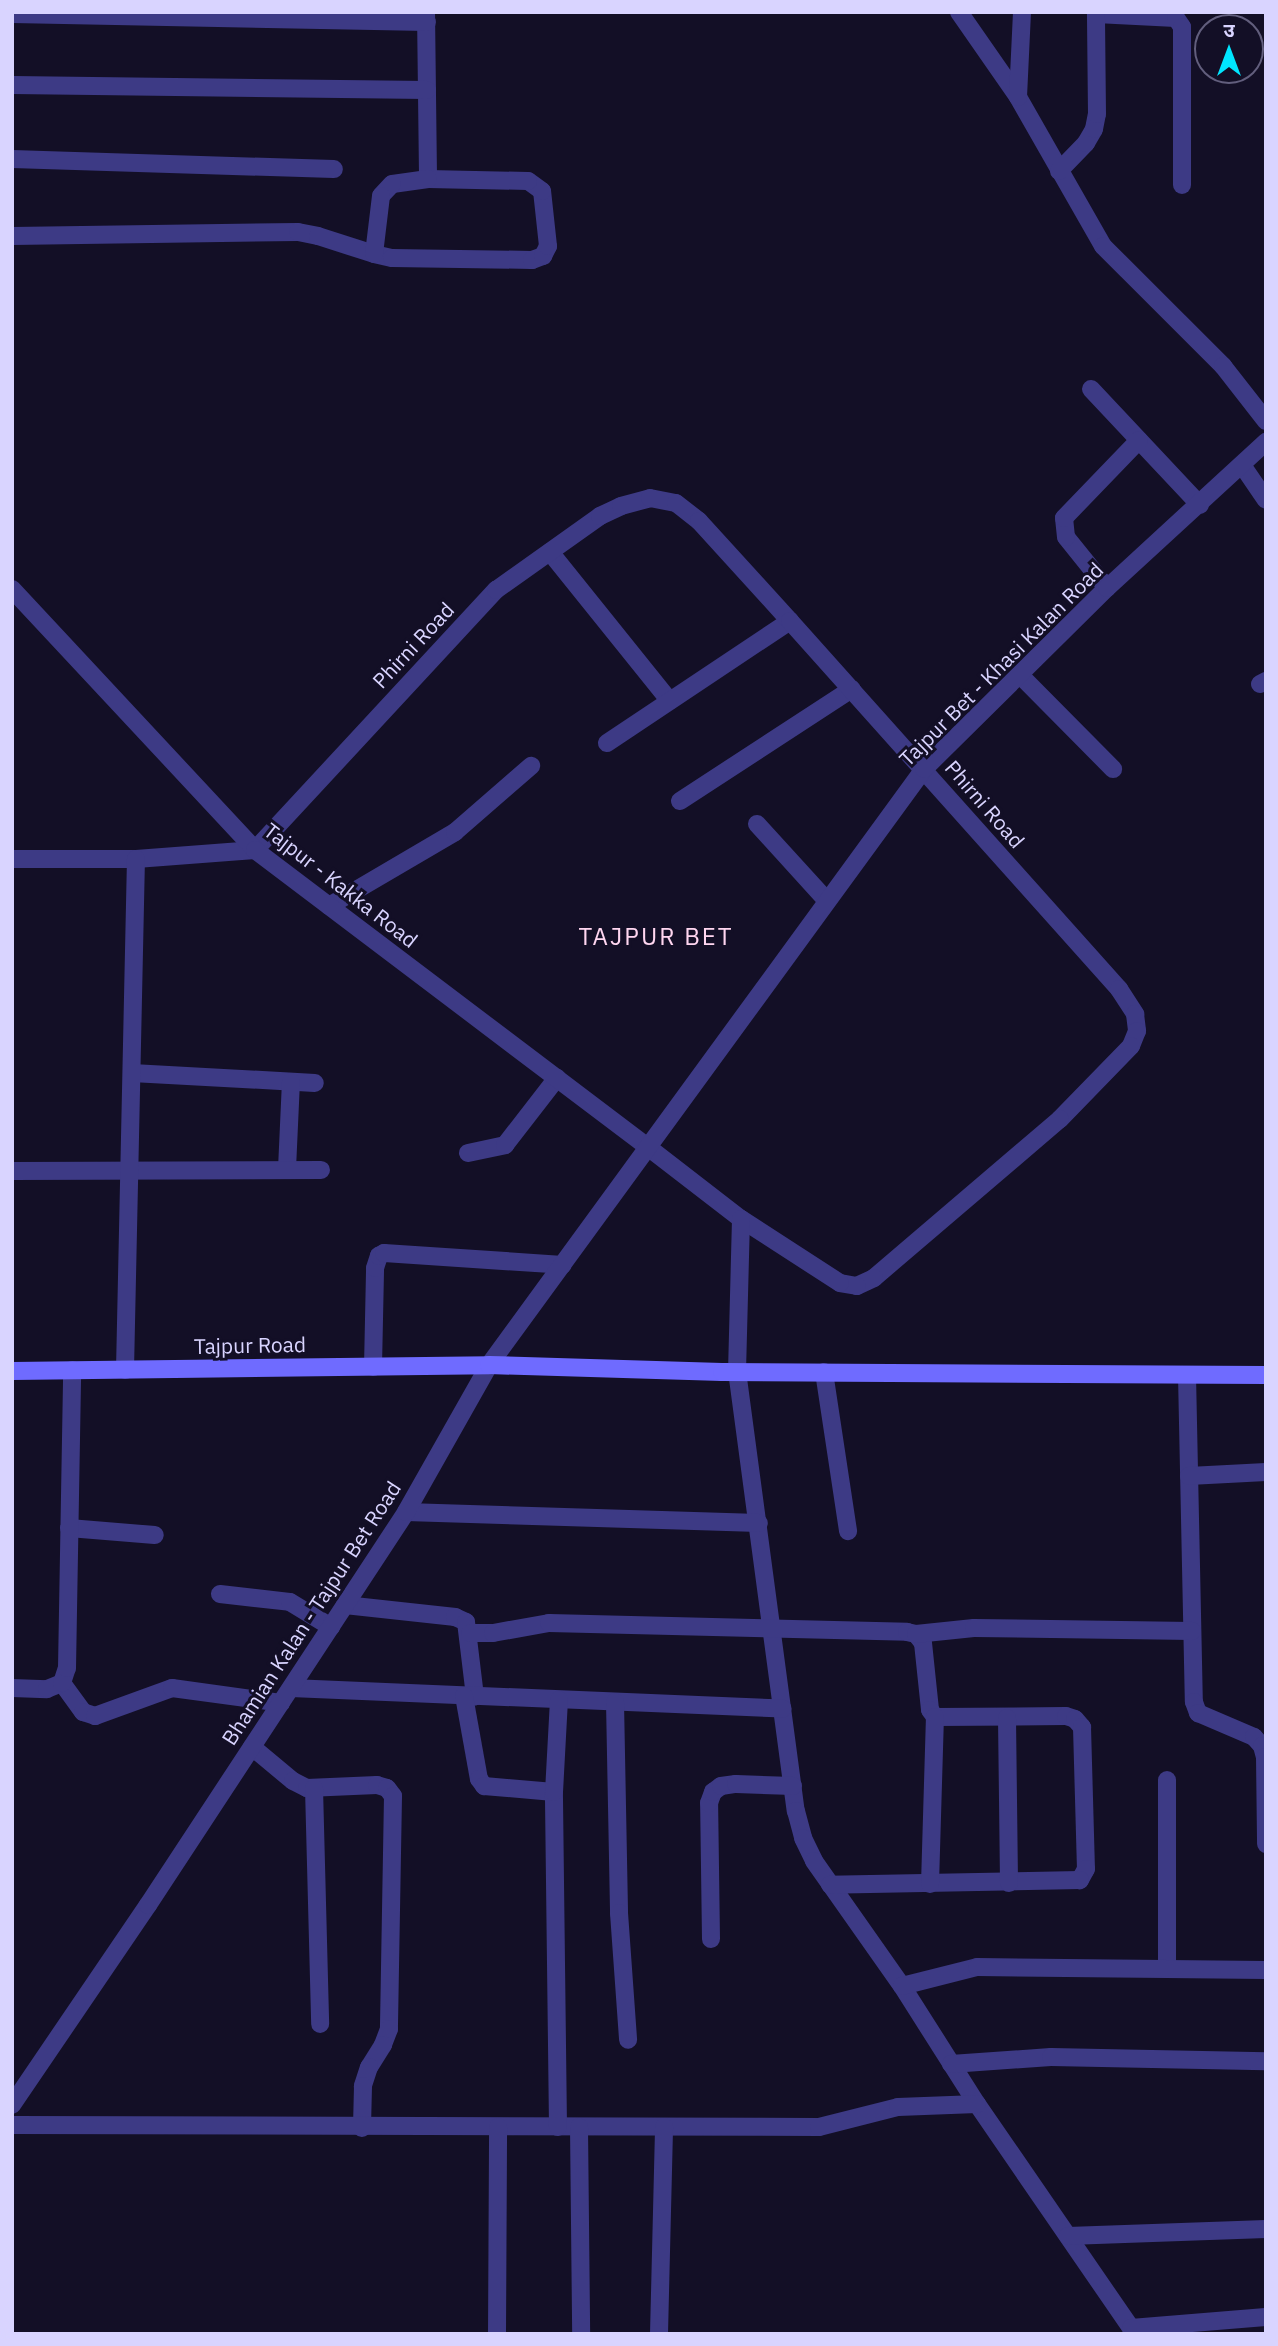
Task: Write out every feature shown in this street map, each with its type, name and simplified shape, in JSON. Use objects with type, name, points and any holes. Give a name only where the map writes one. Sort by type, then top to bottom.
[{"type":"main road","name":"Tajpur Road","points":[[12,1371],[489,1366],[1266,1376]]},
{"type":"street","points":[[959,12],[1018,97],[1103,246],[1223,366],[1266,421]]},
{"type":"street","points":[[1018,97],[1022,12]]},
{"type":"street","points":[[1059,171],[1086,143],[1094,129],[1097,114],[1096,13],[1176,18],[1182,27],[1182,185]]},
{"type":"street","points":[[12,14],[427,17],[428,179]]},
{"type":"street","points":[[12,85],[427,90]]},
{"type":"street","points":[[12,159],[334,169]]},
{"type":"street","points":[[12,236],[298,232],[374,254],[392,258],[532,260],[543,256],[548,246],[545,198],[536,184],[528,181],[428,179],[392,184],[384,189],[374,254]]},
{"type":"street","points":[[1091,388],[1200,505]]},
{"type":"street","points":[[1107,588],[1066,537],[1064,518],[1139,440]]},
{"type":"street","name":"Tajpur Bet - Khasi Kalan Road","points":[[648,1147],[924,769],[1107,588],[1266,442]]},
{"type":"street","points":[[1242,465],[1266,500]]},
{"type":"street","name":"Phirni Road","points":[[255,850],[496,590],[600,516],[621,506],[650,498],[676,503],[699,521],[1119,989],[1135,1014],[1138,1031],[1131,1046],[1060,1119],[857,1286],[840,1283],[741,1219],[648,1147]]},
{"type":"street","points":[[550,552],[670,701]]},
{"type":"street","name":"Tajpur - Kakka Road","points":[[12,589],[255,850],[648,1147]]},
{"type":"street","points":[[607,743],[790,621]]},
{"type":"street","points":[[1021,676],[1113,769]]},
{"type":"street","points":[[680,802],[852,690]]},
{"type":"street","points":[[329,906],[455,832],[531,766]]},
{"type":"street","points":[[757,824],[827,901]]},
{"type":"street","points":[[12,859],[136,859],[255,850]]},
{"type":"street","points":[[125,1370],[136,859]]},
{"type":"street","points":[[132,1073],[315,1083]]},
{"type":"street","points":[[468,1153],[505,1145],[556,1078]]},
{"type":"street","points":[[287,1169],[291,1082]]},
{"type":"street","name":"Bhamian Kalan - Tajpur Bet Road","points":[[12,2105],[406,1512],[489,1366],[648,1147]]},
{"type":"street","points":[[12,1171],[321,1170]]},
{"type":"street","points":[[741,1219],[737,1371],[793,1786],[803,1838],[830,1885],[902,1986],[977,2104],[1133,2331],[1266,2317]]},
{"type":"street","points":[[373,1367],[376,1268],[379,1256],[384,1254],[563,1265]]},
{"type":"street","points":[[12,1688],[47,1689],[62,1683],[67,1668],[72,1370]]},
{"type":"street","points":[[824,1372],[848,1531]]},
{"type":"street","points":[[1187,1375],[1194,1702],[1198,1713],[1254,1737],[1262,1746],[1265,1757],[1266,1844]]},
{"type":"street","points":[[1189,1476],[1266,1472]]},
{"type":"street","points":[[406,1512],[759,1523]]},
{"type":"street","points":[[69,1528],[155,1535]]},
{"type":"street","points":[[220,1594],[290,1602],[331,1627]]},
{"type":"street","points":[[345,1605],[455,1617],[466,1622],[470,1633],[469,1696],[479,1779],[484,1786],[554,1792]]},
{"type":"street","points":[[470,1633],[493,1633],[549,1623],[916,1634],[974,1628],[1192,1631]]},
{"type":"street","points":[[916,1634],[923,1643],[930,1710],[935,1717],[930,1884]]},
{"type":"street","points":[[62,1683],[83,1712],[95,1716],[172,1688],[281,1703]]},
{"type":"street","points":[[291,1688],[783,1709]]},
{"type":"street","points":[[558,2127],[554,1792],[559,1700]]},
{"type":"street","points":[[615,1702],[620,1913],[628,2040]]},
{"type":"street","points":[[830,1885],[1080,1880],[1086,1869],[1082,1727],[1075,1718],[935,1717]]},
{"type":"street","points":[[1007,1717],[1009,1883]]},
{"type":"street","points":[[252,1746],[293,1781],[314,1788],[377,1785],[387,1788],[393,1796],[389,2029],[383,2045],[369,2067],[363,2087],[362,2127]]},
{"type":"street","points":[[1167,1780],[1167,1969]]},
{"type":"street","points":[[711,1939],[709,1804],[713,1792],[721,1786],[736,1784],[793,1786]]},
{"type":"street","points":[[314,1788],[320,2024]]},
{"type":"street","points":[[902,1986],[976,1967],[1266,1970]]},
{"type":"street","points":[[951,2064],[1051,2057],[1266,2061]]},
{"type":"street","points":[[12,2125],[819,2127],[898,2107],[977,2104]]},
{"type":"street","points":[[498,2127],[498,2334]]},
{"type":"street","points":[[579,2127],[581,2334]]},
{"type":"street","points":[[660,2334],[664,2127]]},
{"type":"street","points":[[1068,2236],[1266,2229]]},
{"type":"district","name":"TAJPUR BET","points":[[656,937]]}]
